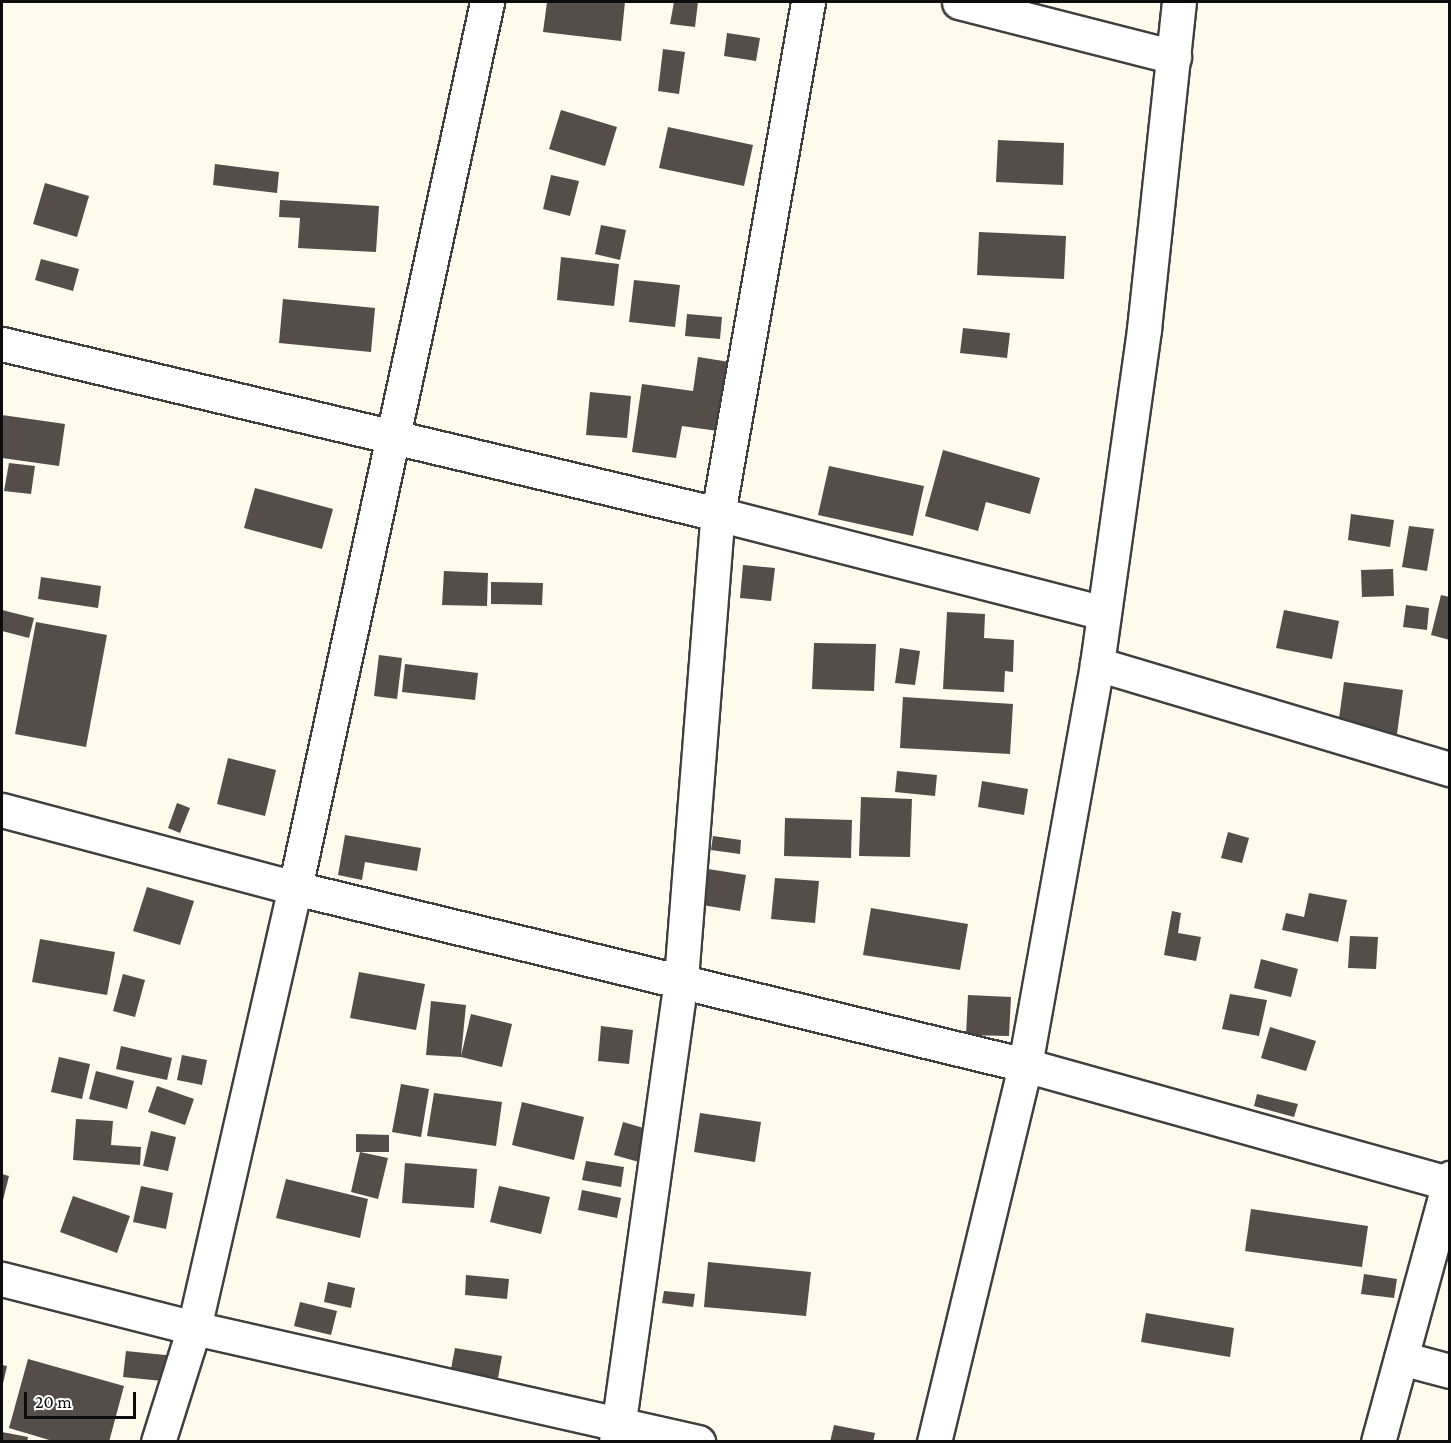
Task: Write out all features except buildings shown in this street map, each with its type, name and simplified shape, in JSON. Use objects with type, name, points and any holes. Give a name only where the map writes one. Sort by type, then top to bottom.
[{"type":"street","points":[[158,1442],[194,1328],[295,888],[487,2]]},
{"type":"street","points":[[617,1433],[681,979],[718,514],[808,2]]},
{"type":"street","points":[[959,2],[1174,57]]},
{"type":"street","points":[[934,1442],[1025,1065],[1097,664],[1144,329],[1179,2]]},
{"type":"street","points":[[2,344],[718,514],[1104,613]]},
{"type":"street","points":[[1097,664],[1449,770]]},
{"type":"street","points":[[2,810],[295,888],[681,979],[1025,1065],[1449,1180],[1378,1442]]},
{"type":"street","points":[[2,1279],[617,1433],[698,1442]]},
{"type":"street","points":[[1401,1358],[1449,1371]]}]
